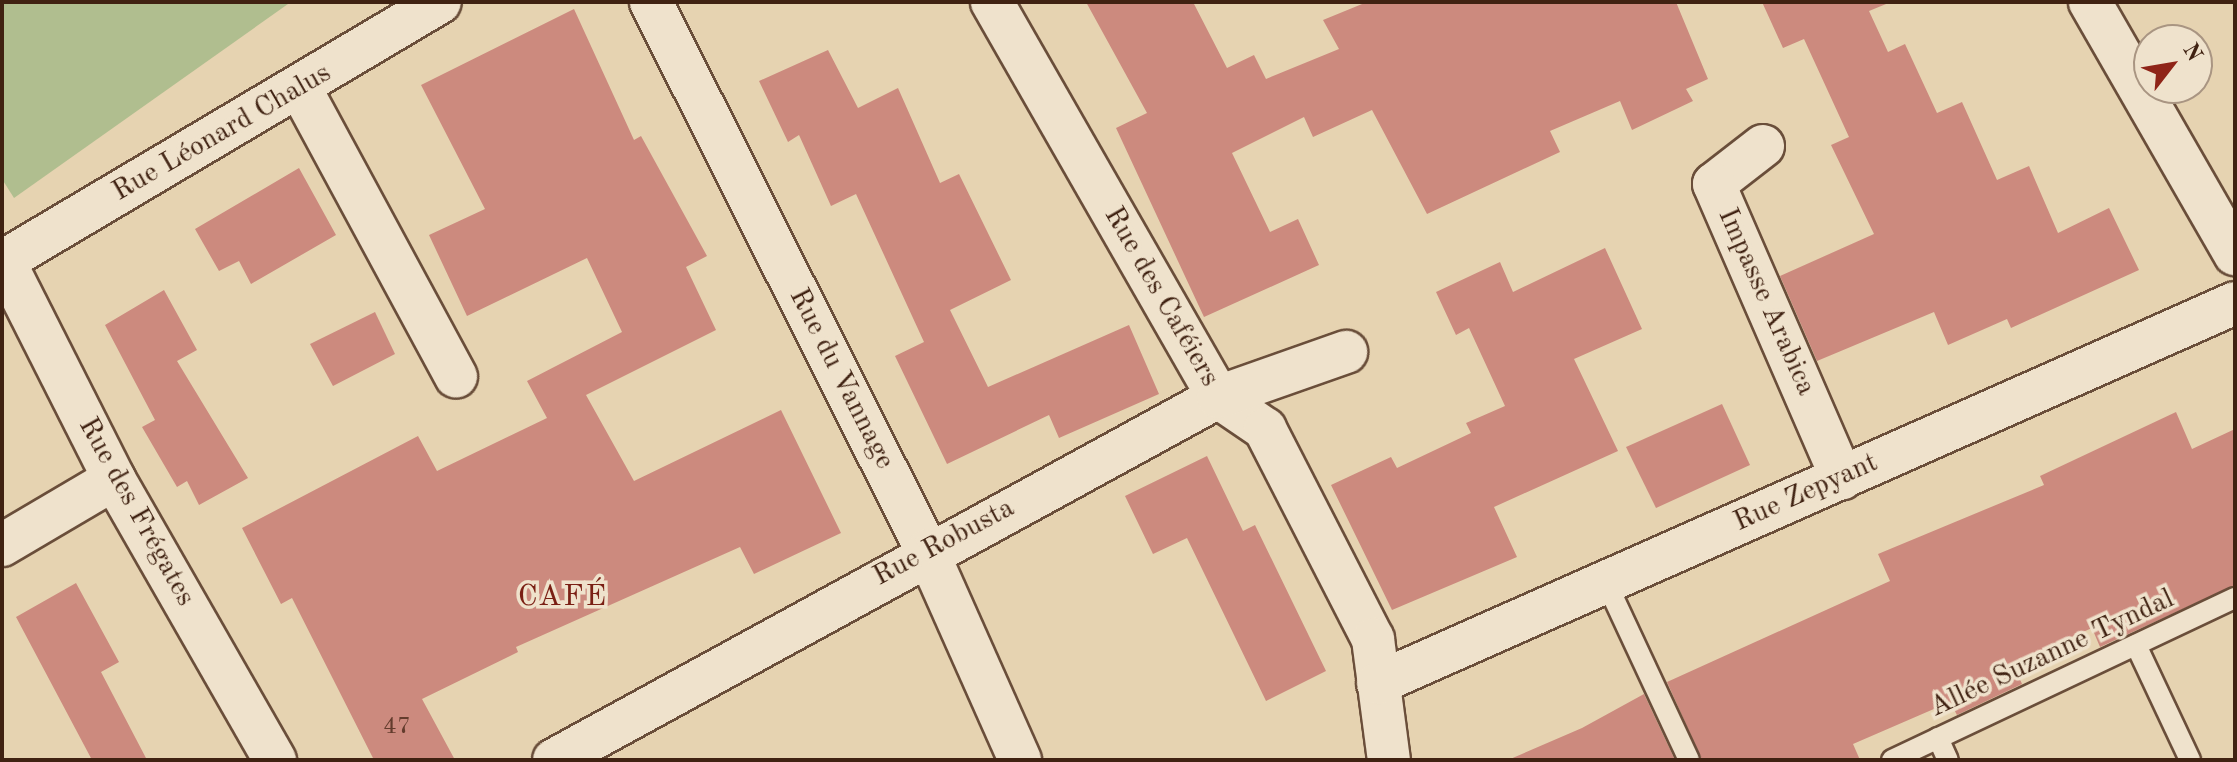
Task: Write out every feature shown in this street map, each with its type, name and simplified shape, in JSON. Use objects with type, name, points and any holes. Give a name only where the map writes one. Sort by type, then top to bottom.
[{"type":"street","name":"Rue Léonard Chalus","points":[[3,261],[300,88],[440,2]]},
{"type":"street","name":"Rue du Vannage","points":[[651,2],[927,551],[1020,760]]},
{"type":"street","name":"Rue des Caféiers","points":[[992,2],[1218,397],[1265,429],[1373,639],[1389,760]]},
{"type":"street","points":[[2090,2],[2235,254]]},
{"type":"street","points":[[300,88],[456,376]]},
{"type":"street","name":"Impasse Arabica","points":[[1763,146],[1714,184],[1842,478]]},
{"type":"street","name":"Rue des Frégates","points":[[3,261],[114,479],[275,760]]},
{"type":"street","name":"Rue Zepyant","points":[[1378,683],[2235,303]]},
{"type":"street","name":"Rue Robusta","points":[[554,760],[927,551],[1218,397],[1346,352]]},
{"type":"street","points":[[2,545],[114,479]]},
{"type":"lane","points":[[1606,582],[1689,760]]},
{"type":"lane","name":"Allée Suzanne Tyndal","points":[[1892,760],[2235,598]]},
{"type":"lane","points":[[2136,645],[2190,760]]},
{"type":"lane","points":[[1938,738],[1948,760]]},
{"type":"green space","points":[[2,2],[288,4],[14,198],[2,179]]},
{"type":"building","points":[[1086,2],[1193,2],[1227,68],[1254,55],[1266,79],[1339,49],[1323,20],[1367,2],[1676,2],[1708,79],[1686,89],[1693,101],[1632,130],[1620,101],[1550,131],[1560,152],[1427,214],[1372,110],[1313,137],[1304,117],[1232,153],[1270,232],[1298,219],[1319,265],[1204,317],[1116,128],[1147,113]]},
{"type":"building","points":[[1762,2],[1891,2],[1869,11],[1888,52],[1905,44],[1937,113],[1962,102],[1997,180],[2029,166],[2058,233],[2109,208],[2139,270],[2011,328],[2007,319],[1948,345],[1934,312],[1817,361],[1780,276],[1874,234],[1831,145],[1849,137],[1804,39],[1783,48]]},
{"type":"building","points":[[574,9],[634,140],[641,136],[707,256],[686,267],[716,330],[586,395],[634,481],[781,410],[841,533],[754,574],[740,547],[516,647],[518,652],[422,699],[455,760],[374,760],[292,598],[281,604],[242,528],[418,436],[437,471],[547,418],[527,381],[622,332],[587,258],[467,316],[429,235],[485,209],[421,85]]},
{"type":"building","points":[[828,50],[858,108],[898,88],[940,183],[959,174],[1011,280],[950,310],[988,387],[1129,325],[1159,394],[1059,438],[1049,415],[947,464],[895,356],[924,342],[856,194],[831,206],[799,135],[788,142],[759,81]]},
{"type":"building","points":[[299,168],[336,235],[251,284],[239,261],[219,271],[195,229]]},
{"type":"building","points":[[1605,248],[1642,329],[1574,359],[1618,451],[1494,507],[1517,557],[1392,610],[1331,485],[1391,457],[1397,468],[1471,433],[1466,423],[1505,406],[1469,328],[1456,335],[1436,292],[1500,262],[1513,292]]},
{"type":"building","points":[[164,290],[197,350],[177,361],[248,478],[199,505],[187,481],[177,487],[142,427],[155,420],[105,325]]},
{"type":"building","points":[[375,312],[395,354],[333,386],[310,344]]},
{"type":"building","points":[[1722,404],[1750,465],[1656,508],[1626,447]]},
{"type":"building","points":[[2176,412],[2192,449],[2235,429],[2235,585],[2100,647],[2092,628],[2013,663],[2022,684],[1957,715],[1950,702],[1853,744],[1860,760],[1702,760],[1667,682],[1890,581],[1878,554],[2044,485],[2040,476]]},
{"type":"building","points":[[1207,456],[1243,531],[1255,525],[1326,671],[1266,701],[1187,538],[1153,554],[1125,496]]},
{"type":"building","points":[[76,583],[119,662],[101,672],[147,760],[92,760],[16,617]]},
{"type":"building","points":[[1644,694],[1675,760],[1508,760],[1582,728]]},
{"type":"district","name":"CAFÉ","points":[[563,597]]}]
